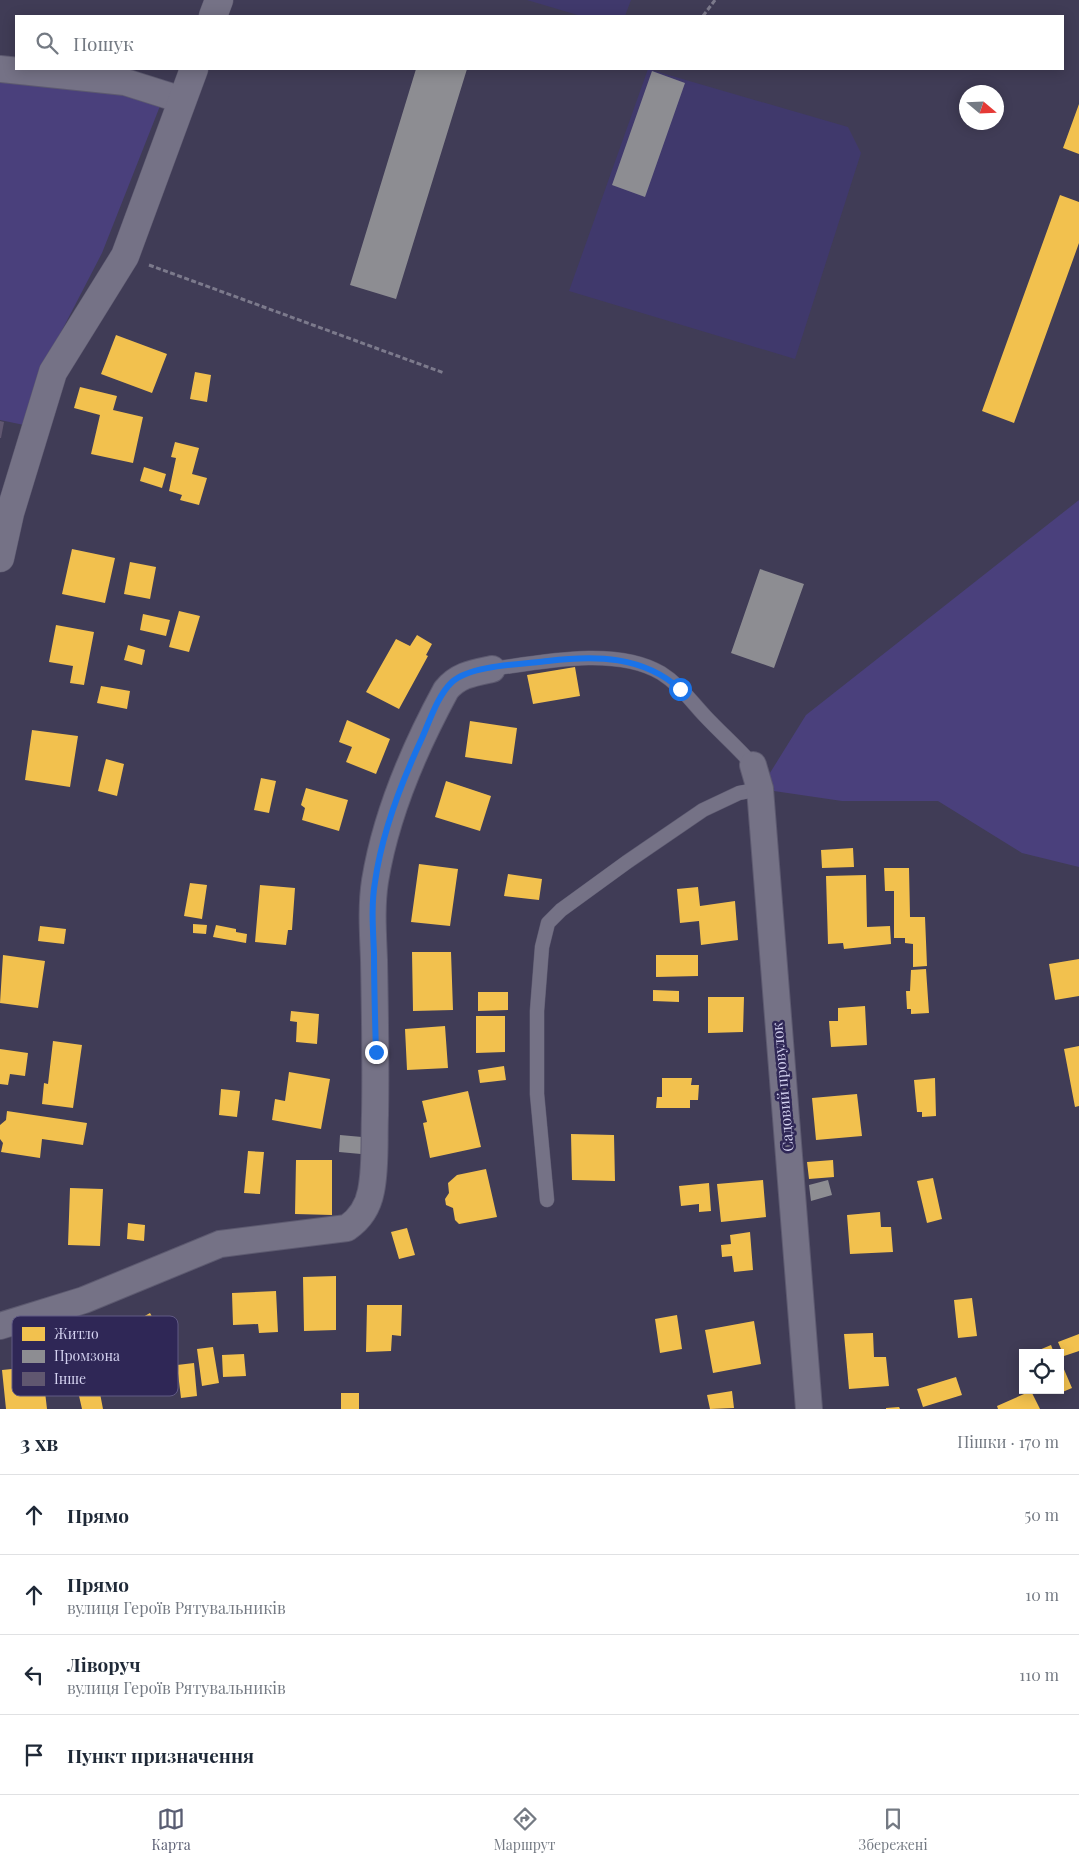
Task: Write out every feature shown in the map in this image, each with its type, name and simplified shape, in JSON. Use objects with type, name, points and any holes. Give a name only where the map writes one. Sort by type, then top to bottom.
[{"type":"street","points":[[213,15],[219,0]]},
{"type":"street","points":[[0,69],[125,82],[182,100]]},
{"type":"street","points":[[0,558],[10,513],[53,372],[125,256],[194,70]]},
{"type":"street","points":[[32,1316],[84,1300],[220,1244],[347,1228],[357,1220],[365,1208],[371,1191],[374,1141],[376,1052],[372,908],[377,871],[391,816],[407,769],[446,690],[453,681],[466,674],[492,669]]},
{"type":"street","name":"Садовий провулок","points":[[756,777],[809,1409]]},
{"type":"street","points":[[0,1326],[12,1322]]},
{"type":"lane","points":[[492,669],[559,660],[594,659],[617,660],[660,672],[680,689],[756,777],[739,793],[703,810],[619,868],[561,910],[548,923],[542,947],[537,1029],[537,1094],[547,1200]]},
{"type":"path","points":[[704,15],[715,0]]},
{"type":"path","points":[[125,256],[444,372]]},
{"type":"shaded area","points":[[527,0],[631,0],[625,15],[578,15]]},
{"type":"shaded area","points":[[648,70],[848,127],[861,153],[795,359],[569,291]]},
{"type":"shaded area","points":[[0,79],[121,92],[160,106],[102,253],[44,365],[24,425],[0,420]]},
{"type":"shaded area","points":[[1079,500],[1079,867],[1022,853],[938,801],[842,801],[760,789],[806,715]]},
{"type":"building: Житло","points":[[1079,104],[1079,154],[1063,148]]},
{"type":"building: Житло","points":[[1060,195],[1079,202],[1079,243],[1014,423],[982,411]]},
{"type":"building: Житло","points":[[116,335],[167,354],[152,393],[101,374]]},
{"type":"building: Житло","points":[[195,372],[211,375],[207,402],[190,399]]},
{"type":"building: Житло","points":[[80,387],[117,396],[113,410],[143,417],[133,463],[91,454],[100,415],[74,408]]},
{"type":"building: Житло","points":[[175,442],[199,448],[192,474],[207,478],[199,505],[180,500],[182,495],[169,491],[176,458],[171,457]]},
{"type":"building: Житло","points":[[144,467],[166,474],[162,488],[140,481]]},
{"type":"building: Житло","points":[[72,549],[115,558],[105,603],[62,594]]},
{"type":"building: Житло","points":[[130,562],[156,567],[150,599],[124,594]]},
{"type":"building: Житло","points":[[179,611],[200,616],[189,652],[169,647]]},
{"type":"building: Житло","points":[[143,614],[170,620],[166,636],[140,630]]},
{"type":"building: Житло","points":[[56,625],[94,632],[84,685],[70,683],[73,666],[49,662]]},
{"type":"building: Житло","points":[[417,635],[432,644],[426,655],[428,656],[399,709],[366,692],[396,639],[410,646]]},
{"type":"building: Житло","points":[[128,645],[145,650],[142,665],[124,660]]},
{"type":"building: Житло","points":[[575,667],[580,696],[533,704],[527,675]]},
{"type":"building: Житло","points":[[101,686],[130,691],[127,709],[97,703]]},
{"type":"building: Житло","points":[[347,720],[390,739],[376,774],[346,762],[352,747],[339,742]]},
{"type":"building: Житло","points":[[470,721],[517,728],[512,764],[465,757]]},
{"type":"building: Житло","points":[[32,730],[78,736],[70,787],[25,780]]},
{"type":"building: Житло","points":[[106,759],[124,764],[117,796],[98,791]]},
{"type":"building: Житло","points":[[261,778],[276,781],[269,813],[254,810]]},
{"type":"building: Житло","points":[[446,781],[491,796],[480,831],[435,817]]},
{"type":"building: Житло","points":[[306,788],[348,800],[339,831],[302,820],[305,808],[301,805]]},
{"type":"building: Житло","points":[[853,848],[854,867],[822,868],[821,850]]},
{"type":"building: Житло","points":[[419,864],[458,869],[450,926],[411,922]]},
{"type":"building: Житло","points":[[884,868],[909,868],[910,917],[925,917],[927,966],[913,967],[913,944],[905,943],[905,938],[894,938],[894,891],[885,891]]},
{"type":"building: Житло","points":[[508,874],[542,879],[539,900],[504,896]]},
{"type":"building: Житло","points":[[866,875],[867,927],[890,926],[891,944],[844,949],[843,943],[828,944],[826,876]]},
{"type":"building: Житло","points":[[190,883],[207,885],[202,919],[184,916]]},
{"type":"building: Житло","points":[[260,885],[295,888],[292,930],[288,930],[286,945],[255,942]]},
{"type":"building: Житло","points":[[698,887],[700,906],[735,901],[738,940],[701,945],[699,921],[680,923],[677,889]]},
{"type":"building: Житло","points":[[193,924],[207,925],[206,934],[193,933]]},
{"type":"building: Житло","points":[[216,925],[236,929],[236,932],[247,934],[246,943],[213,937]]},
{"type":"building: Житло","points":[[40,926],[66,929],[64,944],[38,941]]},
{"type":"building: Житло","points":[[412,952],[451,952],[453,1010],[413,1011]]},
{"type":"building: Житло","points":[[3,955],[45,961],[38,1008],[0,1003]]},
{"type":"building: Житло","points":[[656,955],[698,955],[698,976],[656,977]]},
{"type":"building: Житло","points":[[1079,959],[1079,996],[1055,1000],[1049,964]]},
{"type":"building: Житло","points":[[926,969],[929,1013],[911,1014],[911,1009],[907,1009],[906,991],[910,991],[911,970]]},
{"type":"building: Житло","points":[[653,990],[679,991],[679,1002],[653,1001]]},
{"type":"building: Житло","points":[[478,992],[508,992],[508,1010],[478,1011]]},
{"type":"building: Житло","points":[[708,997],[744,997],[743,1032],[708,1033]]},
{"type":"building: Житло","points":[[865,1006],[867,1045],[831,1047],[829,1021],[838,1021],[838,1008]]},
{"type":"building: Житло","points":[[291,1011],[319,1014],[317,1044],[296,1042],[297,1022],[290,1021]]},
{"type":"building: Житло","points":[[476,1016],[505,1016],[505,1052],[476,1053]]},
{"type":"building: Житло","points":[[445,1026],[448,1068],[407,1070],[405,1029]]},
{"type":"building: Житло","points":[[53,1041],[82,1045],[73,1108],[42,1104],[44,1083],[48,1084]]},
{"type":"building: Житло","points":[[1079,1046],[1079,1106],[1075,1107],[1064,1049]]},
{"type":"building: Житло","points":[[0,1049],[28,1053],[25,1076],[10,1074],[8,1085],[0,1084]]},
{"type":"building: Житло","points":[[504,1066],[506,1080],[480,1083],[478,1070]]},
{"type":"building: Житло","points":[[289,1072],[330,1079],[321,1129],[272,1120],[275,1099],[285,1101]]},
{"type":"building: Житло","points":[[662,1078],[692,1078],[691,1085],[699,1085],[698,1100],[690,1100],[690,1108],[656,1108],[657,1097],[662,1097]]},
{"type":"building: Житло","points":[[935,1078],[936,1116],[922,1117],[922,1112],[917,1112],[914,1080]]},
{"type":"building: Житло","points":[[221,1089],[240,1091],[237,1117],[219,1115]]},
{"type":"building: Житло","points":[[468,1091],[481,1147],[430,1158],[423,1123],[427,1122],[422,1101]]},
{"type":"building: Житло","points":[[857,1094],[862,1136],[816,1140],[812,1098]]},
{"type":"building: Житло","points":[[7,1111],[87,1123],[83,1145],[42,1139],[40,1158],[1,1152],[3,1143],[0,1139],[0,1125],[6,1120]]},
{"type":"building: Житло","points":[[571,1134],[614,1135],[615,1181],[572,1180]]},
{"type":"building: Житло","points":[[248,1151],[264,1152],[260,1194],[244,1193]]},
{"type":"building: Житло","points":[[296,1160],[332,1160],[332,1215],[295,1214]]},
{"type":"building: Житло","points":[[833,1160],[834,1177],[809,1179],[807,1162]]},
{"type":"building: Житло","points":[[486,1169],[497,1217],[459,1224],[455,1220],[453,1208],[446,1205],[445,1199],[449,1193],[448,1183],[457,1175]]},
{"type":"building: Житло","points":[[933,1178],[942,1219],[927,1223],[917,1181]]},
{"type":"building: Житло","points":[[763,1180],[766,1217],[721,1222],[717,1184]]},
{"type":"building: Житло","points":[[709,1183],[711,1211],[699,1212],[699,1204],[681,1206],[679,1186]]},
{"type":"building: Житло","points":[[70,1188],[103,1189],[100,1246],[68,1245]]},
{"type":"building: Житло","points":[[880,1212],[881,1227],[891,1227],[893,1252],[850,1254],[847,1215]]},
{"type":"building: Житло","points":[[128,1223],[145,1225],[144,1241],[127,1239]]},
{"type":"building: Житло","points":[[407,1228],[415,1255],[399,1259],[391,1232]]},
{"type":"building: Житло","points":[[750,1232],[753,1270],[734,1272],[732,1256],[722,1257],[721,1245],[731,1244],[730,1235]]},
{"type":"building: Житло","points":[[336,1276],[336,1330],[304,1331],[303,1277]]},
{"type":"building: Житло","points":[[276,1291],[278,1332],[259,1333],[258,1324],[233,1325],[232,1293]]},
{"type":"building: Житло","points":[[972,1298],[977,1336],[958,1338],[954,1300]]},
{"type":"building: Житло","points":[[367,1305],[402,1305],[401,1336],[392,1335],[391,1351],[366,1352]]},
{"type":"building: Житло","points":[[677,1315],[682,1349],[660,1353],[655,1319]]},
{"type":"building: Житло","points":[[754,1321],[761,1364],[713,1373],[705,1330]]},
{"type":"building: Житло","points":[[873,1333],[874,1357],[886,1357],[889,1386],[849,1389],[844,1334]]},
{"type":"building: Житло","points":[[1079,1334],[1079,1351],[1064,1356],[1064,1349],[1061,1349],[1058,1342]]},
{"type":"building: Житло","points":[[1051,1345],[1052,1349],[1042,1349]]},
{"type":"building: Житло","points":[[213,1347],[219,1383],[202,1386],[197,1349]]},
{"type":"building: Житло","points":[[244,1354],[246,1376],[223,1377],[222,1355]]},
{"type":"building: Житло","points":[[194,1363],[197,1396],[181,1398],[178,1365]]},
{"type":"building: Житло","points":[[12,1369],[12,1396],[45,1396],[47,1409],[6,1409],[2,1370]]},
{"type":"building: Житло","points":[[1064,1369],[1072,1388],[1064,1391]]},
{"type":"building: Житло","points":[[956,1377],[962,1395],[923,1407],[917,1389]]},
{"type":"building: Житло","points":[[732,1391],[734,1408],[710,1409],[707,1395]]},
{"type":"building: Житло","points":[[341,1393],[359,1393],[359,1409],[341,1409]]},
{"type":"building: Житло","points":[[1024,1394],[1032,1394],[1040,1409],[998,1409],[997,1406]]},
{"type":"building: Житло","points":[[79,1396],[100,1396],[103,1409],[82,1409]]},
{"type":"building: Житло","points":[[899,1407],[900,1409],[886,1409],[886,1408]]},
{"type":"building: Промзона","points":[[416,70],[467,70],[396,299],[350,285]]},
{"type":"building: Промзона","points":[[652,71],[685,83],[645,197],[612,185]]},
{"type":"building: Промзона","points":[[760,569],[804,584],[774,668],[731,653]]},
{"type":"building: Промзона","points":[[340,1135],[362,1137],[361,1154],[339,1152]]},
{"type":"building: Промзона","points":[[828,1180],[832,1195],[811,1201],[809,1185]]},
{"type":"building: Інше","points":[[0,421],[4,422],[1,438],[0,438]]},
{"type":"route","points":[[376,1052],[372,908],[375,881],[391,816],[407,769],[431,716],[453,681],[466,674],[492,669],[559,660],[594,659],[617,660],[660,672],[680,689]]}]
